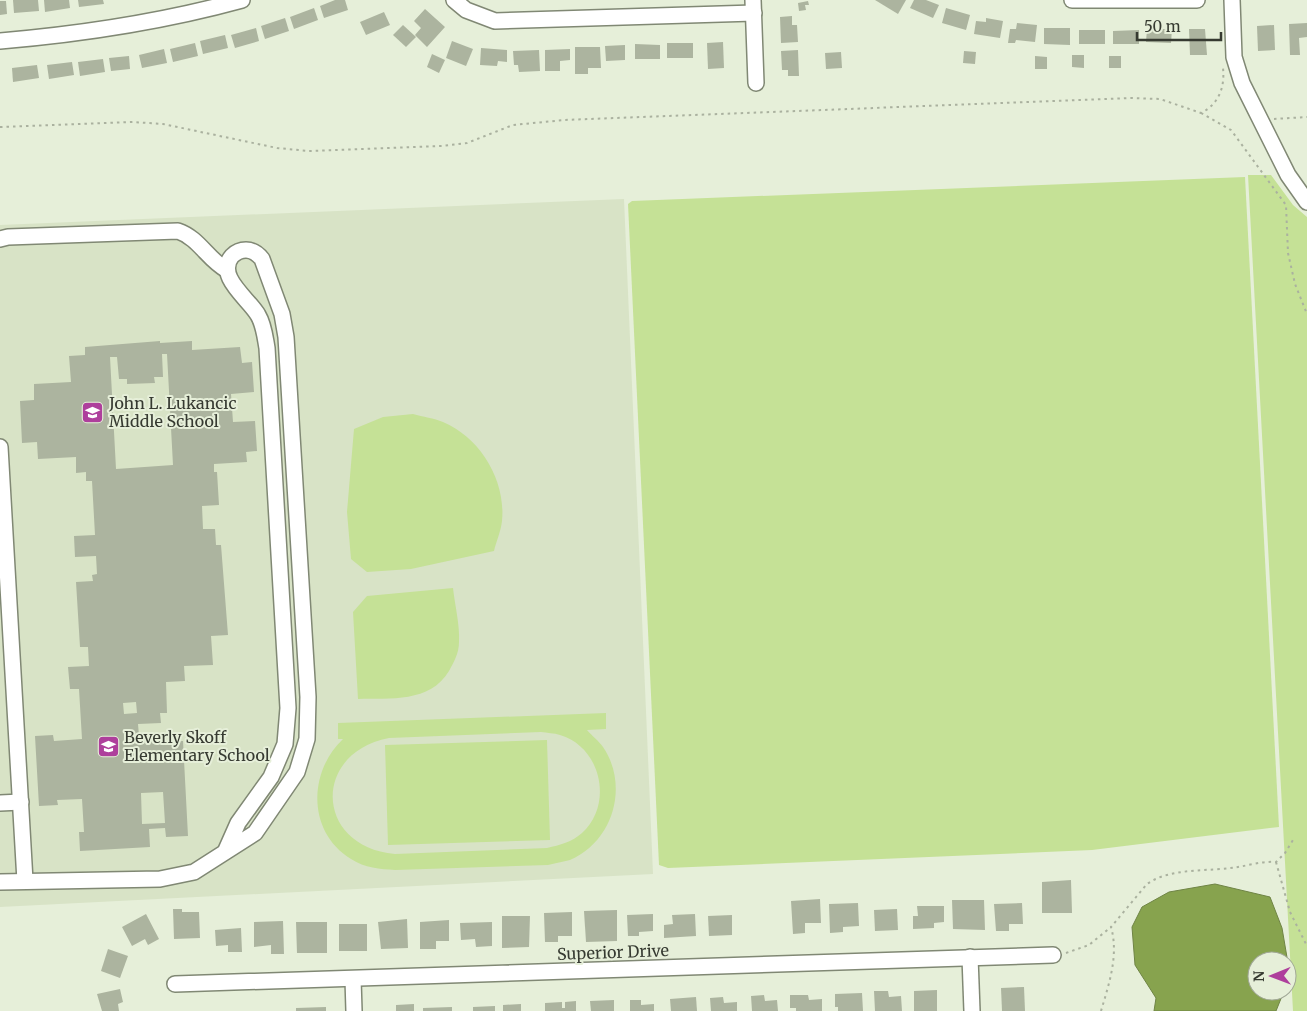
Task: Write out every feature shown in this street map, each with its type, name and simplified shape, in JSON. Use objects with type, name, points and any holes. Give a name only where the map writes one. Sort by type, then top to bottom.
[{"type":"street","points":[[0,41],[78,34],[145,23],[242,0]]},
{"type":"street","points":[[454,0],[466,10],[495,21],[753,6],[756,82]]},
{"type":"street","points":[[1072,0],[1197,0]]},
{"type":"street","points":[[1232,0],[1234,57],[1242,83],[1288,175],[1307,202]]},
{"type":"street","points":[[0,239],[8,237],[178,231],[194,239],[219,266],[227,270]]},
{"type":"street","points":[[0,882],[160,879],[194,872],[255,833],[297,772],[307,739],[308,705],[286,337],[282,314],[262,259],[258,254],[247,250],[236,253],[228,263],[227,270],[229,278],[258,314],[267,348],[288,708],[285,744],[271,777],[238,823],[226,850]]},
{"type":"street","points":[[0,447],[5,617],[21,802],[25,881]]},
{"type":"street","points":[[0,803],[21,802]]},
{"type":"street","name":"Superior Drive","points":[[175,984],[1053,955]]},
{"type":"street","points":[[970,957],[972,1011]]},
{"type":"street","points":[[353,979],[354,1011]]},
{"type":"path","points":[[1201,113],[1209,109],[1222,93],[1224,77],[1222,64]]},
{"type":"path","points":[[0,127],[133,122],[163,124],[278,148],[309,151],[442,146],[467,143],[513,125],[564,120],[1160,98],[1201,113],[1231,130],[1286,205],[1288,253],[1295,284],[1307,314]]},
{"type":"path","points":[[1270,119],[1307,118]]},
{"type":"path","points":[[1053,955],[1089,945],[1111,927],[1136,896],[1153,880],[1211,869],[1276,862],[1286,853],[1293,840]]},
{"type":"path","points":[[1276,862],[1295,924],[1307,946]]},
{"type":"path","points":[[1101,1011],[1113,968],[1114,942],[1111,927]]},
{"type":"shaded area","points":[[1248,175],[1271,175],[1293,205],[1307,217],[1307,1011],[1293,1011],[1292,1001],[1297,1001],[1297,951],[1290,951]]},
{"type":"shaded area","points":[[1245,177],[1279,827],[1092,850],[668,868],[659,865],[628,204],[632,201]]},
{"type":"shaded area","points":[[624,199],[653,874],[0,907],[0,225]]},
{"type":"shaded area","points":[[413,414],[440,421],[457,429],[469,439],[488,462],[500,491],[502,521],[500,533],[494,551],[411,569],[367,572],[351,559],[347,512],[354,429],[383,417]]},
{"type":"shaded area","points":[[453,588],[459,629],[459,646],[453,664],[441,681],[431,689],[408,697],[358,699],[353,612],[367,596]]},
{"type":"shaded area","points":[[606,713],[606,729],[587,730],[601,745],[611,762],[616,794],[613,811],[607,826],[597,840],[585,851],[570,860],[548,865],[395,870],[367,866],[351,859],[337,847],[326,834],[320,818],[317,801],[323,768],[331,753],[343,739],[338,739],[338,723]],"holes":[[[553,733],[574,741],[585,751],[593,764],[598,778],[600,792],[598,807],[592,821],[582,833],[566,843],[547,848],[395,854],[369,848],[349,835],[337,818],[333,799],[336,779],[346,761],[364,747],[389,738]]]},
{"type":"shaded area","points":[[547,740],[550,840],[388,845],[385,745]]},
{"type":"shaded area","points":[[1215,884],[1270,897],[1282,928],[1286,951],[1247,951],[1247,1001],[1280,1001],[1276,1011],[1154,1011],[1156,998],[1135,965],[1132,927],[1142,907],[1169,892]]},
{"type":"building","points":[[13,0],[38,0],[39,11],[14,13]]},
{"type":"building","points":[[44,0],[69,0],[70,8],[45,12]]},
{"type":"building","points":[[78,0],[103,0],[104,4],[79,7]]},
{"type":"building","points":[[335,0],[345,0],[348,10],[324,18],[320,6]]},
{"type":"building","points":[[875,0],[906,0],[898,14]]},
{"type":"building","points":[[914,0],[926,0],[939,5],[933,18],[910,8]]},
{"type":"building","points":[[0,1],[6,1],[7,14],[0,15]]},
{"type":"building","points":[[808,1],[809,5],[805,5],[806,10],[799,11],[798,3]]},
{"type":"building","points":[[314,8],[318,20],[294,29],[290,17]]},
{"type":"building","points":[[946,8],[970,15],[966,30],[942,23]]},
{"type":"building","points":[[425,9],[445,27],[427,47],[415,35],[421,28],[414,21]]},
{"type":"building","points":[[384,12],[390,25],[366,35],[360,22]]},
{"type":"building","points":[[792,16],[792,25],[797,25],[798,42],[781,43],[780,17]]},
{"type":"building","points":[[285,18],[289,31],[265,39],[261,26]]},
{"type":"building","points":[[986,18],[1003,21],[1000,38],[974,34],[976,21],[986,22]]},
{"type":"building","points":[[1017,23],[1037,25],[1035,42],[1016,40],[1015,43],[1008,43],[1010,29],[1016,29]]},
{"type":"building","points":[[1307,23],[1307,37],[1299,38],[1300,55],[1290,55],[1289,24]]},
{"type":"building","points":[[403,25],[416,37],[406,47],[393,35]]},
{"type":"building","points":[[1274,25],[1275,50],[1258,51],[1257,26]]},
{"type":"building","points":[[256,28],[259,41],[235,48],[231,35]]},
{"type":"building","points":[[1044,28],[1070,28],[1070,45],[1044,44]]},
{"type":"building","points":[[1147,29],[1172,29],[1171,43],[1146,42]]},
{"type":"building","points":[[1189,29],[1205,29],[1207,55],[1190,55]]},
{"type":"building","points":[[1079,30],[1105,30],[1105,44],[1079,44]]},
{"type":"building","points":[[1139,30],[1139,44],[1113,44],[1113,31]]},
{"type":"building","points":[[225,35],[228,48],[203,54],[200,41]]},
{"type":"building","points":[[452,41],[473,49],[466,66],[446,58]]},
{"type":"building","points":[[723,42],[724,68],[708,69],[707,43]]},
{"type":"building","points":[[195,43],[198,56],[173,62],[170,49]]},
{"type":"building","points":[[667,43],[693,43],[693,58],[667,58]]},
{"type":"building","points":[[635,44],[660,45],[660,59],[635,59]]},
{"type":"building","points":[[625,45],[625,60],[606,61],[605,46]]},
{"type":"building","points":[[575,47],[600,47],[601,68],[588,68],[588,74],[575,74]]},
{"type":"building","points":[[481,48],[507,50],[507,62],[498,61],[497,66],[480,65]]},
{"type":"building","points":[[164,49],[167,63],[142,68],[139,55]]},
{"type":"building","points":[[570,49],[570,60],[560,61],[560,71],[545,71],[545,50]]},
{"type":"building","points":[[539,50],[540,71],[519,72],[518,65],[514,65],[513,51]]},
{"type":"building","points":[[798,50],[799,76],[788,76],[788,70],[782,70],[781,51]]},
{"type":"building","points":[[964,51],[976,52],[975,64],[963,63]]},
{"type":"building","points":[[841,52],[842,68],[826,69],[825,53]]},
{"type":"building","points":[[432,54],[445,60],[439,73],[427,67]]},
{"type":"building","points":[[1072,55],[1084,55],[1084,68],[1072,67]]},
{"type":"building","points":[[129,56],[130,69],[111,71],[109,58]]},
{"type":"building","points":[[1035,56],[1047,57],[1047,69],[1035,69]]},
{"type":"building","points":[[1109,56],[1121,56],[1121,68],[1109,68]]},
{"type":"building","points":[[103,59],[105,72],[80,76],[78,62]]},
{"type":"building","points":[[72,62],[74,75],[49,79],[47,65]]},
{"type":"building","points":[[37,65],[39,78],[13,82],[12,68]]},
{"type":"building","points":[[160,341],[160,343],[192,341],[192,350],[240,347],[242,363],[252,362],[254,392],[231,394],[233,422],[255,421],[257,451],[246,452],[247,462],[214,464],[214,472],[217,472],[219,505],[202,506],[203,529],[215,529],[216,545],[221,545],[228,635],[211,636],[213,665],[184,666],[185,681],[166,682],[167,713],[160,713],[161,723],[138,724],[139,736],[161,734],[162,742],[183,741],[188,836],[166,837],[165,828],[149,829],[150,847],[80,851],[79,832],[84,832],[82,799],[57,800],[58,805],[39,806],[35,736],[53,735],[54,741],[82,739],[79,689],[70,689],[68,667],[89,666],[88,647],[80,647],[76,582],[93,581],[92,575],[97,574],[96,556],[75,557],[74,536],[95,535],[92,481],[86,481],[86,472],[76,473],[76,457],[38,459],[37,442],[22,443],[20,401],[34,400],[34,384],[71,382],[69,356],[85,355],[85,347]],"holes":[[[162,354],[167,354],[173,465],[116,469],[110,357],[117,357],[119,379],[127,379],[127,384],[155,383],[154,377],[163,377]],[[136,702],[137,713],[124,714],[123,703]],[[163,792],[165,823],[142,824],[141,793]]]},
{"type":"building","points":[[1071,880],[1072,913],[1042,913],[1042,882]]},
{"type":"building","points":[[820,899],[821,923],[805,923],[805,933],[793,934],[791,901]]},
{"type":"building","points":[[952,900],[984,900],[985,930],[953,929]]},
{"type":"building","points":[[858,903],[859,926],[843,927],[843,932],[830,933],[829,904]]},
{"type":"building","points":[[1022,903],[1023,924],[1009,924],[1009,931],[996,931],[994,904]]},
{"type":"building","points":[[917,906],[944,906],[944,922],[934,923],[934,928],[913,929],[913,916],[918,916]]},
{"type":"building","points":[[173,909],[182,909],[182,912],[199,912],[200,938],[174,939]]},
{"type":"building","points":[[897,909],[898,930],[875,931],[874,910]]},
{"type":"building","points":[[617,910],[617,941],[586,942],[584,911]]},
{"type":"building","points":[[572,912],[572,936],[558,936],[558,942],[545,942],[544,913]]},
{"type":"building","points":[[146,914],[159,939],[148,945],[145,939],[132,946],[122,927]]},
{"type":"building","points":[[653,914],[653,931],[639,932],[639,936],[628,936],[627,915]]},
{"type":"building","points":[[695,914],[696,936],[664,938],[664,925],[673,924],[672,915]]},
{"type":"building","points":[[732,915],[732,935],[709,936],[708,916]]},
{"type":"building","points":[[502,916],[530,916],[529,947],[502,948]]},
{"type":"building","points":[[407,919],[408,948],[381,949],[378,922]]},
{"type":"building","points":[[449,920],[449,941],[436,941],[436,949],[420,949],[420,922]]},
{"type":"building","points":[[283,921],[284,954],[271,954],[271,945],[254,947],[254,922]]},
{"type":"building","points":[[296,922],[327,922],[327,953],[297,953]]},
{"type":"building","points":[[492,922],[492,946],[476,947],[475,939],[461,940],[460,923]]},
{"type":"building","points":[[339,924],[367,924],[367,951],[339,951]]},
{"type":"building","points":[[241,928],[242,952],[228,952],[228,945],[216,946],[215,930]]},
{"type":"building","points":[[108,949],[128,956],[120,978],[101,971]]},
{"type":"building","points":[[1024,987],[1025,1011],[1002,1011],[1001,988]]},
{"type":"building","points":[[120,989],[123,1002],[118,1004],[119,1011],[102,1011],[97,994]]},
{"type":"building","points":[[937,990],[937,1011],[914,1011],[914,991]]},
{"type":"building","points":[[874,991],[888,991],[889,997],[901,996],[902,1011],[875,1011]]},
{"type":"building","points":[[862,993],[863,1011],[838,1011],[838,1007],[835,1007],[835,994]]},
{"type":"building","points":[[764,995],[765,1001],[777,1000],[778,1011],[752,1011],[751,996]]},
{"type":"building","points":[[790,995],[808,995],[809,1000],[822,999],[822,1011],[796,1011],[796,1008],[790,1008]]},
{"type":"building","points":[[696,997],[697,1011],[671,1011],[670,999]]},
{"type":"building","points":[[723,997],[724,1003],[737,1002],[737,1011],[711,1011],[710,998]]},
{"type":"building","points":[[614,1000],[614,1011],[591,1011],[590,1001]]},
{"type":"building","points":[[630,1000],[641,1000],[641,1005],[654,1004],[654,1011],[630,1011]]},
{"type":"building","points":[[576,1001],[576,1011],[545,1011],[545,1003],[562,1002],[562,1008],[565,1008],[565,1002]]},
{"type":"building","points":[[414,1004],[414,1011],[396,1011],[396,1005]]},
{"type":"building","points":[[521,1004],[521,1011],[503,1011],[503,1005]]},
{"type":"building","points":[[495,1006],[495,1011],[473,1011],[473,1007]]},
{"type":"building","points":[[326,1007],[326,1011],[296,1011],[296,1008]]},
{"type":"building","points":[[452,1007],[452,1011],[423,1011],[423,1008]]},
{"type":"place","name":"John L. Lukancic Middle School","points":[[93,412]]},
{"type":"place","name":"Beverly Skoff Elementary School","points":[[108,746]]}]
